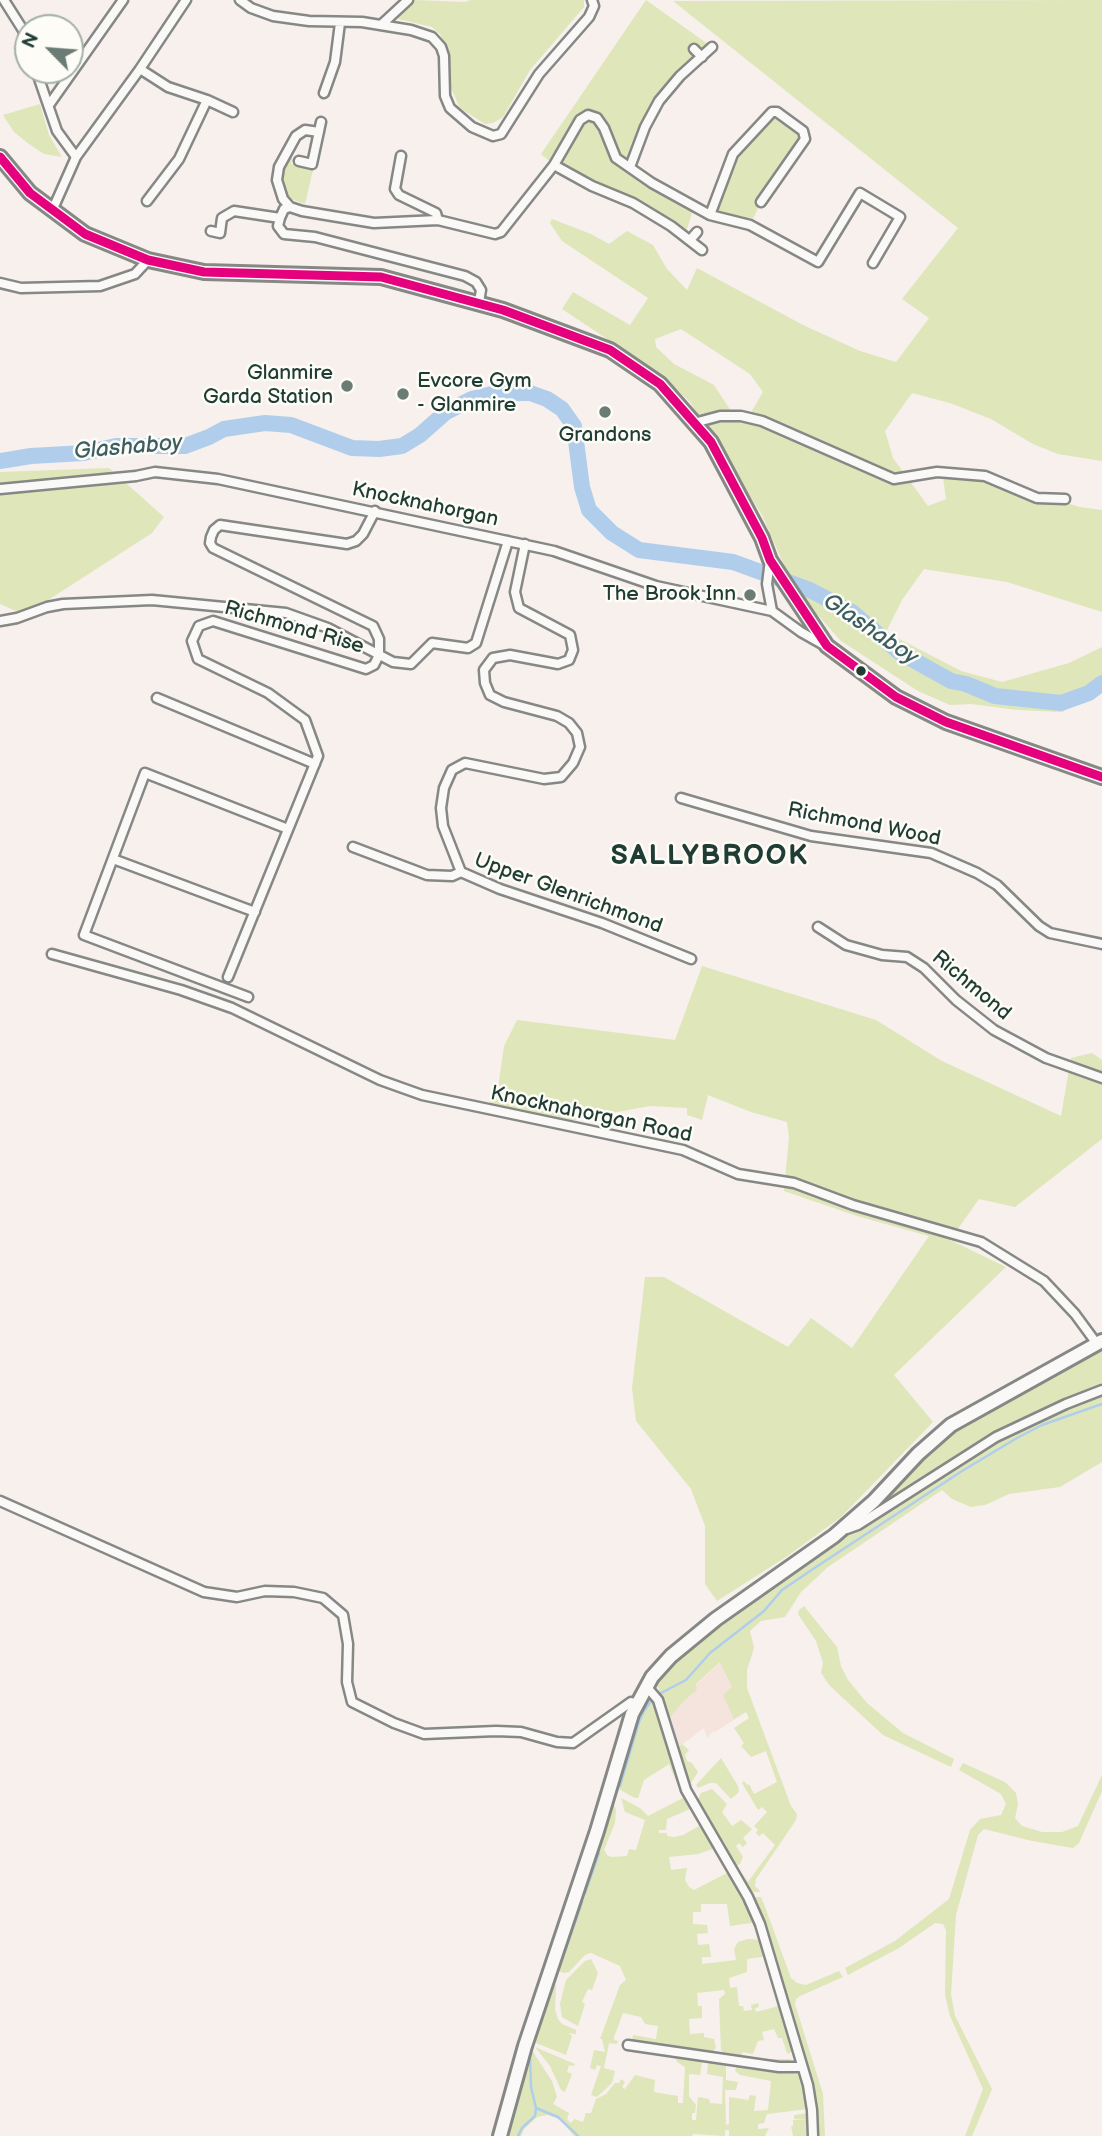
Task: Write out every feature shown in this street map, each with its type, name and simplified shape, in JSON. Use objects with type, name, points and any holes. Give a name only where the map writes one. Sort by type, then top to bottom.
[{"type":"main road","points":[[0,157],[30,192],[85,234],[148,260],[204,272],[381,277],[479,302],[610,349],[660,384],[711,442],[762,538],[770,560],[827,646],[896,697],[946,722],[1102,777]]},
{"type":"main road","points":[[500,2136],[526,2046],[636,1704],[659,1667],[708,1625],[819,1548],[874,1501],[918,1454],[951,1424],[1099,1342]]},
{"type":"street","points":[[4,0],[14,16]]},
{"type":"street","points":[[49,105],[122,0]]},
{"type":"street","points":[[52,211],[76,158],[186,0]]},
{"type":"street","points":[[240,0],[251,8],[273,16],[341,23],[362,22],[425,34],[436,41],[444,56],[445,96],[450,108],[472,127],[493,136],[501,134],[539,75],[589,17],[594,6],[592,0]]},
{"type":"street","points":[[381,25],[408,0]]},
{"type":"street","points":[[324,93],[335,62],[341,23]]},
{"type":"street","points":[[630,167],[645,127],[659,101],[680,76],[712,47]]},
{"type":"street","points":[[694,49],[702,57]]},
{"type":"street","points":[[140,69],[168,87],[233,112]]},
{"type":"street","points":[[41,84],[57,131],[76,158]]},
{"type":"street","points":[[147,201],[179,159],[207,100]]},
{"type":"street","points":[[710,215],[733,154],[772,112],[777,112],[803,131],[805,139],[765,188],[761,202]]},
{"type":"street","points":[[319,132],[305,130],[296,135],[279,167],[277,180],[283,199],[290,206],[302,211],[374,223],[438,220],[495,234],[501,232],[554,165],[580,120],[589,115],[597,118],[616,158],[652,183],[710,215],[750,225],[818,262],[860,192],[900,217],[873,263]]},
{"type":"street","points":[[299,161],[312,164],[321,122]]},
{"type":"street","points":[[401,156],[395,188],[398,195],[436,213],[438,220]]},
{"type":"street","points":[[554,165],[575,178],[633,203],[702,250]]},
{"type":"street","points":[[290,206],[284,209],[278,226],[284,234],[315,237],[465,276],[476,282],[481,290],[479,302]]},
{"type":"street","points":[[211,230],[220,233],[222,218],[234,211],[280,218]]},
{"type":"street","points":[[690,240],[696,232]]},
{"type":"street","points":[[0,283],[21,288],[100,286],[135,274],[148,260]]},
{"type":"street","points":[[694,423],[720,416],[741,416],[762,421],[894,479],[937,472],[985,476],[1037,498],[1065,499]]},
{"type":"street","name":"Knocknahorgan","points":[[0,489],[155,472],[218,479],[554,551],[656,586],[772,611],[801,632],[827,646]]},
{"type":"street","name":"Richmond Rise","points":[[315,764],[318,756],[305,720],[268,693],[198,659],[192,641],[199,626],[213,621],[366,669],[374,665],[379,655],[379,639],[373,626],[213,548],[210,543],[214,530],[220,525],[347,544],[356,541],[363,534],[375,511]]},
{"type":"street","points":[[0,621],[63,604],[152,600],[298,616],[328,628],[393,662],[411,664],[432,643],[468,648],[476,643],[508,541]]},
{"type":"street","points":[[461,872],[443,826],[440,808],[444,788],[452,770],[465,762],[544,779],[561,776],[573,763],[580,747],[577,733],[569,723],[557,716],[490,695],[485,682],[484,670],[493,658],[510,655],[558,664],[569,660],[573,650],[570,635],[519,608],[515,592],[526,544]]},
{"type":"street","points":[[770,560],[767,584],[772,611]]},
{"type":"street","points":[[157,698],[315,764],[228,977]]},
{"type":"street","points":[[248,997],[84,935],[145,773],[288,829]]},
{"type":"street","name":"Richmond Wood","points":[[681,798],[811,836],[931,853],[997,885],[1039,926],[1050,933],[1102,944]]},
{"type":"street","name":"Upper Glenrichmond","points":[[353,847],[427,875],[452,876],[461,872],[500,889],[602,923],[691,959]]},
{"type":"street","points":[[113,859],[255,912]]},
{"type":"street","name":"Richmond","points":[[818,927],[846,945],[883,955],[907,957],[924,968],[956,1000],[994,1030],[1046,1058],[1102,1078]]},
{"type":"street","name":"Knocknahorgan Road","points":[[52,954],[181,990],[232,1009],[369,1075],[422,1095],[683,1150],[738,1174],[794,1183],[853,1205],[981,1242],[1044,1281],[1099,1342]]},
{"type":"street","points":[[843,1527],[850,1528],[858,1524],[996,1437],[1066,1404],[1102,1391]]},
{"type":"street","points":[[0,1501],[204,1592],[237,1597],[265,1591],[285,1592],[323,1598],[343,1615],[348,1644],[347,1682],[352,1702],[394,1723],[424,1734],[521,1732],[557,1742],[573,1743],[631,1702],[636,1704]]},
{"type":"street","points":[[646,1686],[659,1700],[686,1790],[755,1913],[803,2067],[813,2110],[813,2136]]},
{"type":"street","points":[[628,2045],[779,2067],[803,2067]]},
{"type":"shaded area","points":[[729,1654],[743,1714],[713,1731],[707,1738],[704,1728],[680,1746],[673,1737],[668,1720],[697,1690],[696,1685]]},
{"type":"green space","points":[[414,0],[584,0],[584,7],[530,70],[503,117],[485,124],[460,108],[450,86],[448,54],[440,34],[432,27],[394,18]]},
{"type":"green space","points":[[646,0],[712,47],[656,106],[630,167],[694,206],[685,236],[656,216],[554,165],[541,154]]},
{"type":"green space","points":[[1102,0],[1102,461],[1058,454],[1033,444],[991,419],[950,403],[912,393],[885,431],[893,458],[928,506],[946,499],[943,477],[961,469],[980,471],[1042,496],[1102,510],[1102,612],[1007,582],[924,569],[902,600],[886,632],[961,671],[1002,682],[1069,663],[1102,647],[1102,691],[1062,712],[971,704],[950,705],[918,691],[841,641],[807,603],[784,565],[762,515],[690,402],[660,374],[562,309],[573,292],[630,325],[648,298],[562,241],[550,223],[552,219],[609,244],[627,231],[653,245],[667,269],[687,290],[697,268],[803,325],[860,351],[896,362],[929,318],[902,299],[958,228],[673,1]],"holes":[[[681,329],[750,374],[763,392],[747,419],[733,414],[714,385],[674,364],[656,347],[655,339]]]},
{"type":"green space","points":[[40,104],[49,135],[62,157],[44,154],[29,144],[14,132],[3,115]]},
{"type":"green space","points":[[772,112],[791,121],[805,139],[761,202],[750,225],[710,215],[733,154]]},
{"type":"green space","points":[[294,146],[291,164],[313,170],[305,204],[288,198],[281,177],[281,169]]},
{"type":"green space","points":[[109,468],[164,517],[152,533],[25,615],[0,604],[0,472]]},
{"type":"green space","points":[[702,966],[876,1020],[942,1061],[1061,1116],[1071,1058],[1092,1053],[1102,1060],[1102,1139],[1015,1207],[979,1199],[950,1240],[1006,1267],[894,1375],[933,1422],[841,1517],[786,1557],[717,1601],[705,1584],[705,1526],[691,1489],[636,1421],[632,1388],[645,1277],[664,1277],[788,1347],[811,1318],[852,1348],[929,1236],[857,1216],[784,1191],[789,1137],[787,1122],[751,1112],[708,1095],[702,1120],[687,1115],[687,1108],[650,1106],[551,1124],[488,1105],[498,1088],[504,1046],[517,1020],[675,1040]]},
{"type":"green space","points":[[1102,1344],[1102,1387],[994,1433],[857,1521],[940,1437]]},
{"type":"green space","points":[[1102,1394],[1102,1462],[1060,1487],[1009,1494],[985,1505],[971,1507],[952,1499],[942,1490],[828,1567],[801,1592],[785,1617],[761,1621],[750,1631],[754,1648],[747,1670],[747,1688],[791,1806],[797,1814],[796,1820],[756,1879],[755,1886],[761,1892],[748,1892],[740,1871],[748,1882],[775,1845],[763,1833],[759,1836],[756,1833],[758,1830],[754,1826],[767,1812],[762,1807],[758,1810],[742,1783],[744,1781],[749,1784],[754,1794],[777,1782],[766,1751],[751,1757],[741,1746],[744,1743],[734,1728],[749,1718],[746,1712],[734,1719],[723,1695],[732,1687],[720,1662],[696,1684],[697,1690],[668,1720],[658,1687],[658,1675],[672,1658],[805,1561],[999,1438],[1067,1406]]},
{"type":"green space","points":[[804,1606],[837,1647],[841,1666],[848,1680],[867,1703],[903,1733],[954,1759],[951,1767],[883,1735],[830,1686],[821,1673],[823,1663],[816,1641],[798,1614]]},
{"type":"green space","points":[[646,1698],[654,1700],[679,1784],[692,1808],[667,1819],[666,1830],[659,1830],[659,1833],[674,1837],[701,1825],[715,1848],[698,1854],[669,1857],[671,1870],[687,1868],[685,1880],[694,1890],[729,1872],[755,1920],[730,1926],[727,1904],[701,1904],[701,1912],[693,1912],[693,1924],[707,1925],[708,1933],[697,1934],[698,1945],[709,1944],[711,1957],[702,1957],[702,1964],[736,1960],[734,1949],[738,1942],[748,1939],[762,1940],[768,1956],[747,1959],[747,1972],[729,1978],[730,1988],[737,1987],[739,2006],[743,2006],[744,2011],[752,2010],[751,2005],[758,2003],[756,2012],[779,2006],[777,1998],[781,2001],[794,2049],[787,2053],[782,2038],[778,2038],[774,2029],[762,2032],[764,2040],[758,2041],[753,2054],[743,2052],[741,2057],[768,2062],[769,2059],[790,2059],[795,2064],[794,2066],[724,2056],[721,2049],[719,1999],[725,1994],[724,1990],[697,1993],[698,2006],[702,2006],[702,2018],[689,2019],[690,2034],[704,2033],[704,2037],[714,2039],[716,2048],[712,2053],[632,2042],[633,2035],[656,2039],[658,2026],[645,2024],[641,2017],[623,2013],[614,2037],[614,2040],[618,2041],[617,2044],[609,2043],[604,2068],[615,2071],[612,2083],[597,2097],[591,2095],[601,2066],[597,2065],[595,2070],[590,2068],[594,2050],[605,2052],[600,2039],[620,1985],[626,1980],[620,1966],[591,1953],[585,1955],[569,1972],[556,1970],[612,1800],[616,1810],[615,1823],[604,1850],[612,1857],[627,1856],[629,1849],[636,1850],[645,1820],[625,1812],[621,1798],[640,1808],[648,1816],[683,1798],[669,1764],[644,1780],[638,1798],[615,1787],[633,1726]]},
{"type":"green space","points":[[682,1744],[689,1750],[685,1755],[687,1761],[692,1763],[698,1772],[691,1783],[676,1749]]},
{"type":"green space","points":[[721,1758],[738,1786],[739,1792],[731,1799],[716,1783],[698,1788],[696,1785]]},
{"type":"green space","points":[[963,1763],[1005,1782],[1016,1793],[1018,1804],[1015,1818],[1022,1826],[1042,1832],[1062,1832],[1078,1826],[1102,1775],[1102,1791],[1079,1843],[1073,1848],[984,1829],[978,1835],[956,1915],[951,1994],[955,2016],[992,2089],[972,2136],[965,2136],[983,2089],[950,2016],[945,1995],[946,1930],[943,1924],[935,1923],[899,1948],[848,1975],[845,1968],[895,1941],[949,1899],[970,1830],[980,1819],[1001,1815],[1006,1804],[1001,1794],[959,1770]]},
{"type":"green space","points":[[712,1789],[727,1804],[722,1812],[732,1826],[741,1820],[752,1829],[743,1838],[747,1843],[743,1847],[739,1843],[736,1846],[743,1857],[740,1864],[734,1866],[696,1802],[701,1793]]},
{"type":"green space","points":[[761,1897],[791,1978],[806,1985],[839,1971],[843,1977],[800,1996],[795,2004],[823,2094],[825,2136],[817,2136],[816,2105],[812,2088],[770,1940],[754,1900]]},
{"type":"green space","points":[[591,1959],[598,1973],[592,1990],[588,1989],[582,2002],[585,2004],[578,2026],[562,2017],[560,2004],[566,1980],[585,1961]]},
{"type":"green space","points":[[551,1984],[556,1985],[555,2010],[558,2019],[562,2024],[576,2030],[576,2034],[568,2033],[572,2036],[566,2055],[536,2043],[533,2036]]},
{"type":"green space","points":[[535,2047],[575,2064],[569,2065],[567,2072],[572,2074],[565,2092],[561,2090],[550,2066]]},
{"type":"green space","points":[[533,2052],[552,2081],[557,2097],[553,2104],[569,2113],[567,2119],[571,2123],[574,2119],[583,2122],[586,2113],[591,2113],[596,2099],[606,2094],[621,2079],[625,2082],[622,2087],[625,2089],[635,2075],[655,2080],[654,2092],[678,2096],[678,2103],[683,2103],[685,2067],[677,2062],[674,2054],[700,2058],[702,2063],[700,2075],[689,2074],[689,2096],[696,2105],[692,2120],[696,2120],[698,2097],[709,2099],[710,2103],[722,2104],[723,2077],[707,2074],[711,2060],[724,2061],[726,2080],[738,2082],[736,2090],[725,2090],[726,2125],[729,2124],[729,2097],[748,2100],[750,2095],[756,2096],[754,2111],[768,2110],[771,2081],[740,2075],[735,2071],[738,2063],[802,2075],[809,2107],[767,2114],[764,2123],[758,2124],[758,2129],[769,2128],[765,2136],[729,2136],[729,2130],[725,2130],[725,2136],[574,2136],[561,2120],[548,2115],[537,2117],[524,2129],[521,2136],[504,2136],[527,2054]]},
{"type":"green space","points":[[808,2113],[810,2136],[793,2136],[793,2120],[807,2119],[794,2119],[794,2115]]},
{"type":"waterway","name":"Glashaboy","points":[[0,461],[84,453],[116,446],[185,446],[224,429],[265,423],[291,425],[352,448],[379,449],[402,446],[420,435],[446,412],[472,399],[496,393],[530,393],[547,399],[562,409],[574,426],[582,487],[589,510],[612,533],[639,550],[733,562],[810,590],[852,612],[899,652],[951,681],[995,696],[1061,703],[1089,693],[1102,683]]},
{"type":"waterway","points":[[661,1693],[686,1680],[710,1653],[764,1611],[782,1590],[962,1471],[1042,1425],[1102,1404]]},
{"type":"waterway","points":[[620,1786],[639,1722],[652,1700]]},
{"type":"waterway","points":[[585,1893],[599,1853]]},
{"type":"waterway","points":[[559,1968],[582,1902]]},
{"type":"waterway","points":[[539,2027],[553,1986]]},
{"type":"waterway","points":[[518,2136],[522,2128],[535,2116],[530,2059]]},
{"type":"waterway","points":[[536,2108],[558,2117],[578,2136]]},
{"type":"transit line","points":[[0,157],[30,193],[85,234],[148,260],[204,272],[381,277],[503,310],[610,350],[660,384],[711,442],[762,538],[770,560],[827,646],[896,697],[946,722],[1102,777]]},
{"type":"place","name":"Glanmire Garda Station","points":[[347,386]]},
{"type":"place","name":"Evcore Gym - Glanmire","points":[[403,394]]},
{"type":"place","name":"Grandons","points":[[605,412]]},
{"type":"place","name":"The Brook Inn","points":[[750,595]]},
{"type":"district","name":"SALLYBROOK","points":[[710,857]]}]
